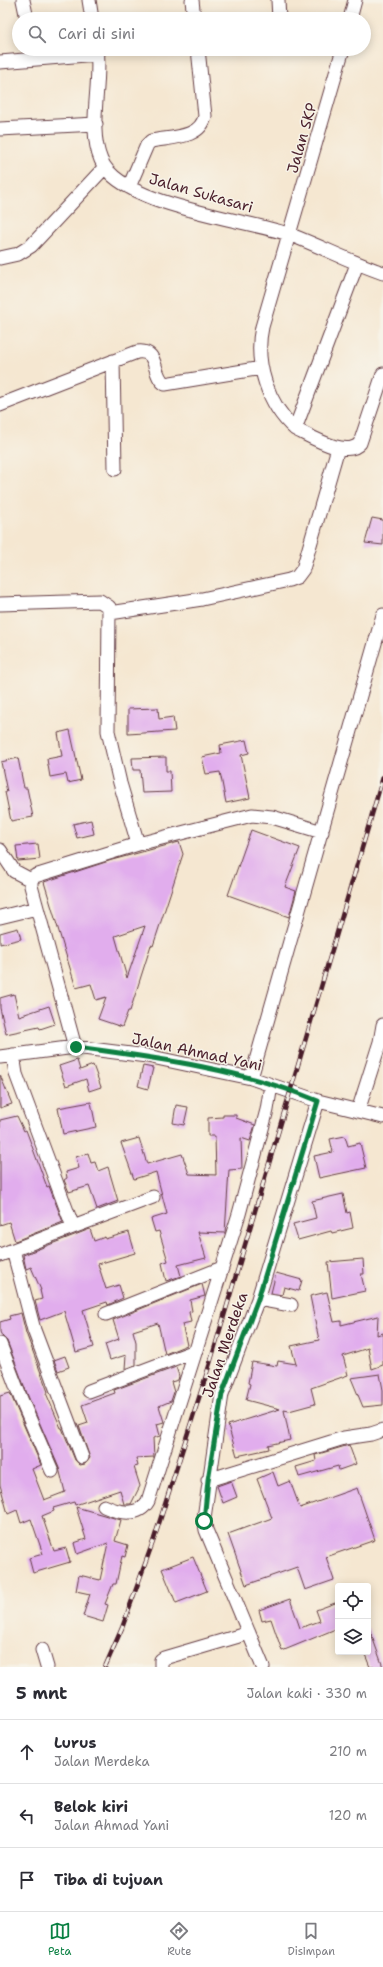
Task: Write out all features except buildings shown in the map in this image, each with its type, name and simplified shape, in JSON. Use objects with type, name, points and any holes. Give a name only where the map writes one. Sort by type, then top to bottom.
[{"type":"street","points":[[23,0],[26,12]]},
{"type":"street","points":[[89,0],[91,12]]},
{"type":"street","points":[[192,0],[193,12]]},
{"type":"street","points":[[278,0],[279,12]]},
{"type":"street","points":[[352,12],[355,0]]},
{"type":"street","points":[[0,62],[26,56]]},
{"type":"street","name":"Jalan Sukasari","points":[[97,56],[96,124],[99,155],[105,167],[120,182],[149,197],[290,235],[357,264],[383,273]]},
{"type":"street","points":[[129,187],[147,145],[151,141],[195,132],[204,123],[205,116],[199,56]]},
{"type":"street","name":"Jalan SKP","points":[[295,429],[274,404],[268,389],[262,368],[261,334],[341,56]]},
{"type":"street","points":[[0,129],[96,124]]},
{"type":"street","points":[[0,258],[18,254],[31,246],[105,167]]},
{"type":"street","points":[[357,264],[295,429],[338,448],[349,449],[359,444],[383,374]]},
{"type":"street","points":[[0,404],[133,353],[148,353],[152,358],[161,380],[165,384],[262,368]]},
{"type":"street","points":[[113,361],[115,469]]},
{"type":"street","points":[[110,614],[208,598],[297,577],[303,569],[338,448]]},
{"type":"street","points":[[0,604],[100,602],[109,607],[107,682],[108,731],[120,783],[138,844]]},
{"type":"street","points":[[251,1078],[383,615]]},
{"type":"street","points":[[31,880],[35,876],[138,844],[252,815],[272,817],[322,832]]},
{"type":"street","points":[[0,850],[14,871],[31,880]]},
{"type":"street","points":[[31,880],[37,908],[76,1047]]},
{"type":"street","points":[[0,916],[37,908]]},
{"type":"street","points":[[358,1111],[380,1042],[383,1025]]},
{"type":"street","name":"Jalan Ahmad Yani","points":[[0,1057],[76,1047],[147,1056],[251,1078],[311,1098],[383,1117]]},
{"type":"street","points":[[13,1055],[16,1074],[73,1227]]},
{"type":"street","points":[[104,1506],[121,1512],[138,1511],[145,1506],[239,1214],[267,1110],[272,1084]]},
{"type":"street","name":"Jalan Merdeka","points":[[263,1667],[204,1527],[208,1480],[222,1394],[258,1299],[311,1098]]},
{"type":"street","points":[[0,1255],[153,1197]]},
{"type":"street","points":[[13,1250],[34,1330],[82,1457]]},
{"type":"street","points":[[106,1314],[222,1268]]},
{"type":"street","points":[[258,1299],[291,1305]]},
{"type":"street","points":[[0,1344],[21,1399],[52,1471]]},
{"type":"street","points":[[89,1391],[195,1351]]},
{"type":"street","points":[[208,1480],[344,1438],[371,1434],[383,1430]]},
{"type":"street","points":[[161,1667],[161,1660],[164,1658],[249,1633]]},
{"type":"street","points":[[42,1650],[47,1667]]},
{"type":"railway","points":[[105,1667],[122,1628],[154,1539],[211,1360],[383,777]]},
{"type":"route","points":[[76,1047],[147,1056],[251,1078],[318,1101],[258,1299],[222,1394],[208,1480],[204,1521]]}]
